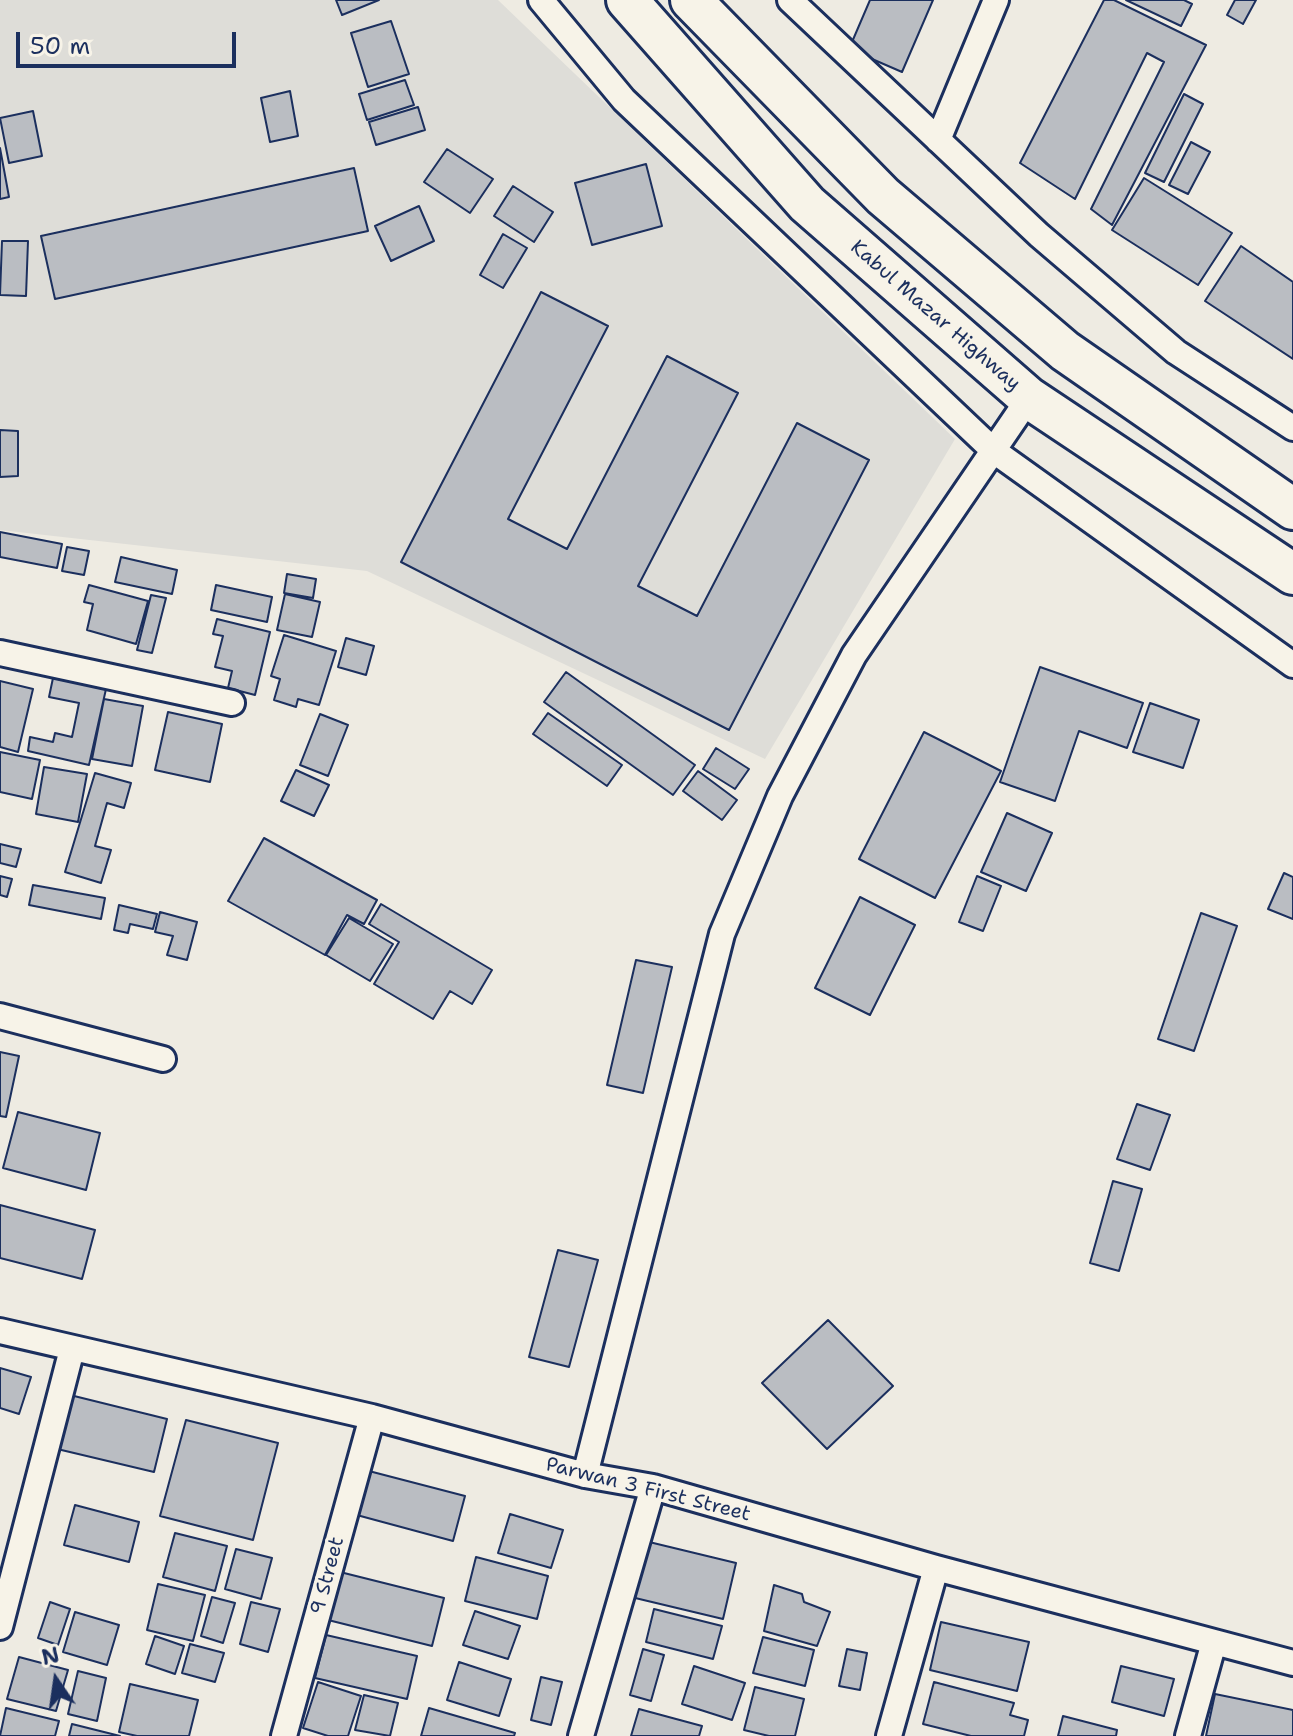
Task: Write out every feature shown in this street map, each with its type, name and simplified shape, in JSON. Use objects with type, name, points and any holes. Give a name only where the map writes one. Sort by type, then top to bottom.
[{"type":"highway","name":"Kabul Mazar Highway","points":[[627,0],[807,204],[1029,398],[1293,574]]},
{"type":"highway","points":[[691,0],[883,196],[1040,330],[1293,509]]},
{"type":"street","points":[[541,0],[624,100],[994,451],[1293,665]]},
{"type":"street","points":[[790,0],[1039,235],[1176,352],[1293,428]]},
{"type":"street","points":[[938,140],[996,0]]},
{"type":"street","points":[[585,1475],[722,934],[780,796],[854,655],[1029,398]]},
{"type":"street","points":[[0,653],[232,703]]},
{"type":"street","points":[[0,1016],[163,1059]]},
{"type":"street","name":"Parwan 3 First Street","points":[[0,1331],[372,1417],[585,1475],[653,1487],[936,1568],[1293,1663]]},
{"type":"street","points":[[0,1627],[72,1349]]},
{"type":"street","name":"9 Street","points":[[284,1736],[372,1417]]},
{"type":"street","points":[[581,1736],[653,1487]]},
{"type":"street","points":[[889,1736],[936,1568]]},
{"type":"street","points":[[1188,1736],[1214,1642]]},
{"type":"shaded area","points":[[0,0],[498,0],[955,439],[765,759],[367,571],[0,530]]},
{"type":"building","points":[[336,0],[379,0],[342,15]]},
{"type":"building","points":[[870,0],[933,0],[902,72],[849,49]]},
{"type":"building","points":[[1104,0],[1114,0],[1206,45],[1112,225],[1091,209],[1164,62],[1147,53],[1075,199],[1020,163]]},
{"type":"building","points":[[1126,0],[1184,0],[1192,4],[1181,26]]},
{"type":"building","points":[[1235,0],[1256,0],[1243,24],[1227,15]]},
{"type":"building","points":[[391,21],[409,74],[368,87],[351,33]]},
{"type":"building","points":[[405,80],[414,105],[367,120],[359,94]]},
{"type":"building","points":[[290,91],[298,136],[270,142],[261,98]]},
{"type":"building","points":[[1184,94],[1203,104],[1164,182],[1145,173]]},
{"type":"building","points":[[418,107],[425,130],[376,145],[369,122]]},
{"type":"building","points":[[33,111],[42,156],[9,163],[0,118]]},
{"type":"building","points":[[1191,142],[1210,152],[1188,194],[1169,185]]},
{"type":"building","points":[[0,148],[9,197],[0,199]]},
{"type":"building","points":[[447,149],[493,179],[470,213],[424,182]]},
{"type":"building","points":[[646,164],[662,226],[592,245],[575,183]]},
{"type":"building","points":[[354,168],[368,231],[55,299],[41,236]]},
{"type":"building","points":[[1144,178],[1232,233],[1198,285],[1112,230]]},
{"type":"building","points":[[513,186],[553,212],[534,242],[494,216]]},
{"type":"building","points":[[419,206],[434,241],[391,261],[375,226]]},
{"type":"building","points":[[503,234],[527,248],[503,288],[480,275]]},
{"type":"building","points":[[2,241],[28,241],[26,296],[0,295]]},
{"type":"building","points":[[1241,246],[1293,282],[1293,359],[1205,301]]},
{"type":"building","points":[[541,292],[608,326],[508,519],[567,549],[667,356],[738,393],[638,586],[697,616],[797,423],[869,460],[729,730],[401,562]]},
{"type":"building","points":[[0,430],[18,431],[18,476],[0,477]]},
{"type":"building","points":[[0,532],[62,544],[57,568],[0,557]]},
{"type":"building","points":[[67,547],[89,551],[84,575],[62,571]]},
{"type":"building","points":[[121,557],[177,570],[172,594],[115,582]]},
{"type":"building","points":[[287,574],[316,579],[313,598],[284,593]]},
{"type":"building","points":[[89,585],[148,601],[136,644],[87,630],[93,604],[84,602]]},
{"type":"building","points":[[216,585],[272,597],[267,622],[211,610]]},
{"type":"building","points":[[285,594],[320,602],[312,637],[277,630]]},
{"type":"building","points":[[151,595],[166,598],[152,653],[137,650]]},
{"type":"building","points":[[217,619],[270,632],[255,695],[228,688],[232,671],[215,667],[223,636],[213,634]]},
{"type":"building","points":[[284,635],[336,651],[319,705],[298,699],[296,707],[274,700],[280,679],[271,676]]},
{"type":"building","points":[[346,638],[374,646],[366,675],[338,667]]},
{"type":"building","points":[[1040,667],[1143,703],[1127,748],[1079,731],[1055,801],[1000,782]]},
{"type":"building","points":[[566,672],[695,765],[673,795],[544,702]]},
{"type":"building","points":[[53,678],[106,689],[89,765],[28,751],[30,737],[53,742],[55,733],[72,737],[79,703],[49,697]]},
{"type":"building","points":[[0,681],[33,689],[18,752],[0,747]]},
{"type":"building","points":[[104,699],[143,706],[132,766],[92,759]]},
{"type":"building","points":[[1150,703],[1199,720],[1183,768],[1133,752]]},
{"type":"building","points":[[168,712],[222,724],[210,782],[155,770]]},
{"type":"building","points":[[548,713],[622,765],[607,786],[533,734]]},
{"type":"building","points":[[320,714],[348,725],[328,776],[300,765]]},
{"type":"building","points":[[924,732],[1001,771],[935,898],[859,859]]},
{"type":"building","points":[[716,748],[749,769],[735,789],[703,769]]},
{"type":"building","points":[[0,752],[40,760],[32,799],[0,792]]},
{"type":"building","points":[[44,767],[87,774],[78,822],[36,814]]},
{"type":"building","points":[[296,770],[329,785],[314,816],[281,801]]},
{"type":"building","points":[[698,771],[737,800],[722,820],[683,791]]},
{"type":"building","points":[[95,773],[131,783],[124,808],[107,803],[95,846],[111,850],[101,883],[65,872]]},
{"type":"building","points":[[1007,813],[1052,833],[1026,891],[981,872]]},
{"type":"building","points":[[264,838],[377,900],[364,924],[347,915],[325,955],[228,901]]},
{"type":"building","points":[[0,844],[21,849],[16,867],[0,863]]},
{"type":"building","points":[[1284,873],[1293,877],[1293,919],[1268,909]]},
{"type":"building","points":[[0,876],[12,879],[7,897],[0,895]]},
{"type":"building","points":[[977,876],[1001,886],[983,931],[959,922]]},
{"type":"building","points":[[33,885],[105,898],[101,919],[29,905]]},
{"type":"building","points":[[860,897],[915,925],[870,1015],[815,988]]},
{"type":"building","points":[[381,904],[492,970],[472,1004],[450,991],[433,1019],[374,984],[399,942],[369,924]]},
{"type":"building","points":[[119,905],[157,914],[153,929],[130,924],[128,933],[114,930]]},
{"type":"building","points":[[160,912],[197,922],[187,960],[167,955],[173,936],[155,932]]},
{"type":"building","points":[[1201,913],[1237,926],[1194,1051],[1158,1039]]},
{"type":"building","points":[[349,918],[393,944],[370,981],[326,955]]},
{"type":"building","points":[[636,960],[672,967],[643,1093],[607,1085]]},
{"type":"building","points":[[0,1052],[19,1056],[6,1117],[0,1116]]},
{"type":"building","points":[[1137,1104],[1170,1115],[1150,1170],[1117,1159]]},
{"type":"building","points":[[18,1112],[100,1133],[86,1190],[3,1168]]},
{"type":"building","points":[[1113,1181],[1142,1189],[1119,1271],[1090,1263]]},
{"type":"building","points":[[0,1205],[95,1230],[82,1279],[0,1258]]},
{"type":"building","points":[[558,1250],[598,1260],[569,1367],[529,1357]]},
{"type":"building","points":[[828,1320],[893,1386],[827,1449],[762,1383]]},
{"type":"building","points":[[0,1368],[31,1377],[19,1414],[0,1408]]},
{"type":"building","points":[[66,1394],[167,1419],[154,1472],[53,1448]]},
{"type":"building","points":[[186,1420],[278,1443],[253,1540],[160,1516]]},
{"type":"building","points":[[365,1470],[465,1496],[453,1541],[353,1514]]},
{"type":"building","points":[[75,1505],[139,1522],[129,1562],[64,1545]]},
{"type":"building","points":[[510,1514],[563,1530],[551,1568],[498,1553]]},
{"type":"building","points":[[175,1533],[227,1546],[215,1591],[163,1577]]},
{"type":"building","points":[[645,1541],[736,1563],[723,1619],[631,1597]]},
{"type":"building","points":[[236,1549],[272,1558],[261,1599],[225,1589]]},
{"type":"building","points":[[476,1557],[548,1576],[537,1619],[465,1601]]},
{"type":"building","points":[[340,1572],[444,1598],[432,1646],[328,1620]]},
{"type":"building","points":[[158,1584],[205,1595],[193,1641],[147,1630]]},
{"type":"building","points":[[774,1585],[802,1594],[804,1602],[830,1612],[817,1646],[764,1631]]},
{"type":"building","points":[[212,1597],[235,1603],[223,1643],[201,1636]]},
{"type":"building","points":[[50,1602],[70,1609],[58,1645],[38,1638]]},
{"type":"building","points":[[251,1602],[280,1609],[268,1652],[240,1644]]},
{"type":"building","points":[[654,1609],[722,1626],[713,1659],[646,1642]]},
{"type":"building","points":[[475,1611],[520,1626],[508,1659],[463,1645]]},
{"type":"building","points":[[75,1612],[119,1625],[107,1665],[63,1652]]},
{"type":"building","points":[[941,1622],[1029,1642],[1017,1691],[930,1670]]},
{"type":"building","points":[[326,1635],[417,1656],[407,1699],[315,1678]]},
{"type":"building","points":[[155,1636],[184,1646],[175,1674],[146,1664]]},
{"type":"building","points":[[763,1637],[814,1650],[805,1686],[753,1673]]},
{"type":"building","points":[[190,1644],[224,1653],[215,1682],[182,1673]]},
{"type":"building","points":[[643,1649],[664,1655],[651,1701],[630,1695]]},
{"type":"building","points":[[847,1649],[867,1653],[860,1690],[839,1686]]},
{"type":"building","points":[[19,1657],[68,1670],[56,1711],[7,1699]]},
{"type":"building","points":[[459,1662],[511,1679],[499,1716],[447,1700]]},
{"type":"building","points":[[694,1666],[745,1683],[732,1720],[682,1704]]},
{"type":"building","points":[[1121,1666],[1174,1679],[1164,1716],[1112,1702]]},
{"type":"building","points":[[78,1671],[106,1678],[97,1721],[68,1714]]},
{"type":"building","points":[[541,1677],[562,1682],[551,1725],[531,1720]]},
{"type":"building","points":[[318,1682],[361,1696],[348,1736],[328,1736],[303,1728]]},
{"type":"building","points":[[934,1682],[1014,1703],[1010,1715],[1028,1720],[1024,1736],[971,1736],[923,1724]]},
{"type":"building","points":[[130,1684],[198,1700],[189,1736],[137,1736],[119,1732]]},
{"type":"building","points":[[755,1687],[804,1699],[795,1736],[769,1736],[744,1730]]},
{"type":"building","points":[[1215,1694],[1293,1710],[1293,1736],[1206,1736]]},
{"type":"building","points":[[364,1695],[398,1703],[390,1736],[355,1730]]},
{"type":"building","points":[[6,1708],[59,1721],[55,1736],[0,1736]]},
{"type":"building","points":[[429,1708],[515,1733],[514,1736],[421,1736]]},
{"type":"building","points":[[639,1709],[702,1726],[699,1736],[631,1736]]},
{"type":"building","points":[[1063,1716],[1117,1730],[1116,1736],[1058,1736]]},
{"type":"building","points":[[72,1724],[120,1736],[69,1736]]}]
